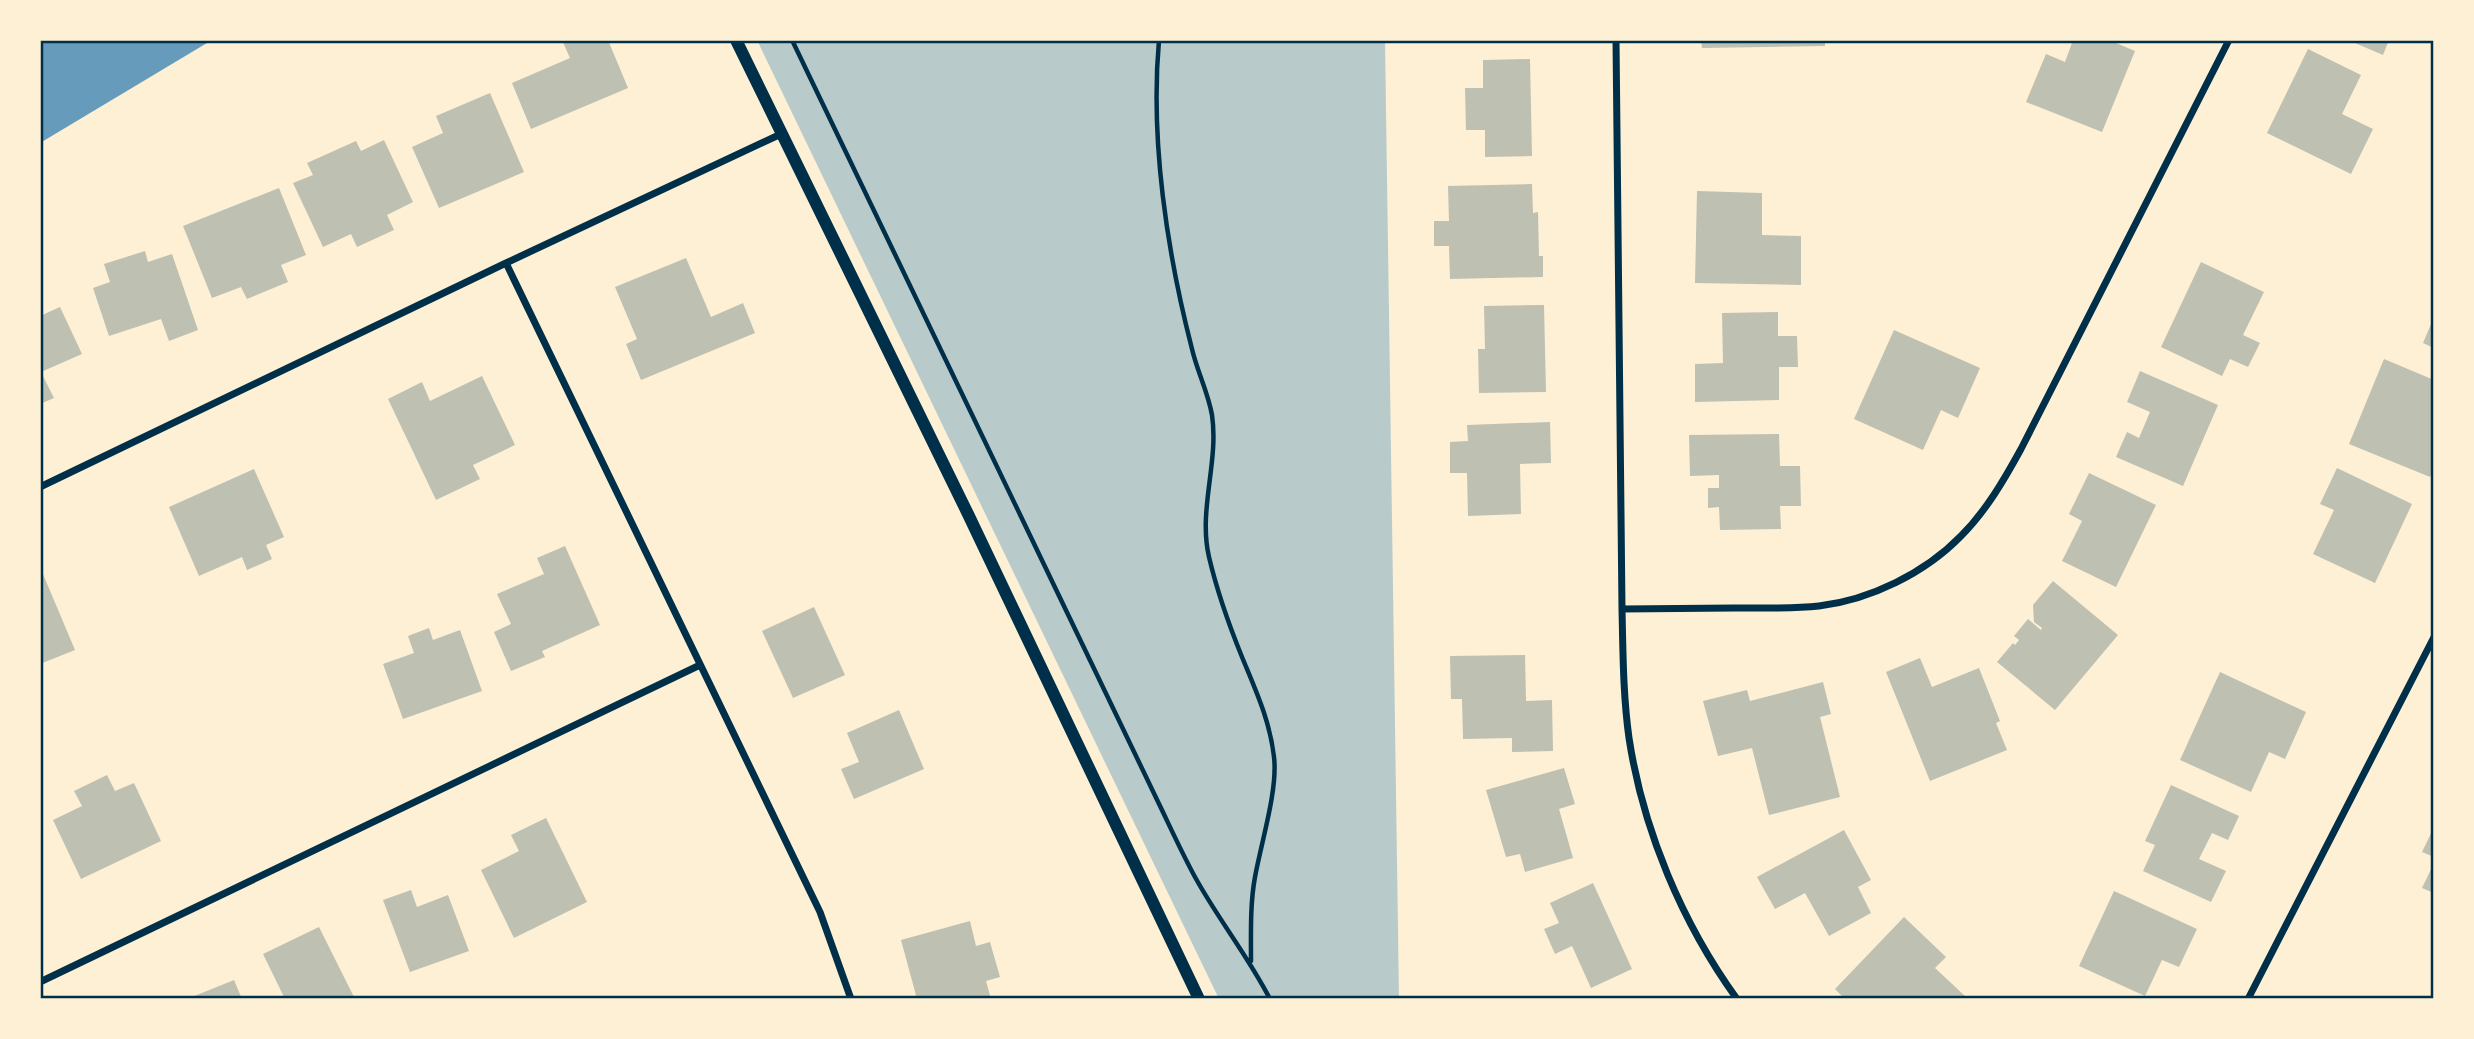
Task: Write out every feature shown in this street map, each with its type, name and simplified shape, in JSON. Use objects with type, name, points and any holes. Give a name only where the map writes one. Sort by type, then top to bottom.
[{"type":"street","points":[[736,40],[968,514],[1199,999]]},
{"type":"street","points":[[1616,40],[1623,683],[1628,725],[1634,764],[1648,820],[1682,904],[1709,956],[1737,999]]},
{"type":"street","points":[[1622,609],[1798,607],[1841,602],[1872,593],[1902,579],[1943,552],[1960,537],[1989,503],[2021,449],[2229,40]]},
{"type":"street","points":[[40,487],[781,134]]},
{"type":"street","points":[[506,263],[820,912],[851,999]]},
{"type":"street","points":[[2248,999],[2434,637]]},
{"type":"street","points":[[40,982],[700,665]]},
{"type":"path","points":[[792,40],[1195,877],[1251,962],[1270,999]]},
{"type":"path","points":[[1159,40],[1158,114],[1167,224],[1192,351],[1212,414],[1214,436],[1206,521],[1208,554],[1228,620],[1261,699],[1271,732],[1275,762],[1255,880],[1251,962]]},
{"type":"shaded area","points":[[757,40],[1385,40],[1399,999],[1219,999]]},
{"type":"water","points":[[40,40],[212,40],[40,143]]},
{"type":"building","points":[[562,40],[608,40],[628,88],[531,129],[512,83],[570,58]]},
{"type":"building","points":[[1701,40],[1825,40],[1825,46],[1702,48]]},
{"type":"building","points":[[2073,40],[2109,40],[2135,51],[2102,132],[2026,102],[2046,54],[2065,62]]},
{"type":"building","points":[[2348,40],[2389,40],[2383,55]]},
{"type":"building","points":[[2308,49],[2361,75],[2342,114],[2373,129],[2351,174],[2267,133]]},
{"type":"building","points":[[1530,59],[1532,156],[1485,157],[1485,130],[1466,130],[1465,88],[1483,88],[1483,60]]},
{"type":"building","points":[[490,93],[524,172],[439,208],[412,147],[443,133],[436,116]]},
{"type":"building","points":[[384,140],[413,202],[387,215],[394,230],[357,247],[351,234],[323,247],[293,183],[313,175],[307,163],[356,141],[361,151]]},
{"type":"building","points":[[1532,184],[1533,213],[1538,212],[1539,256],[1543,256],[1543,277],[1450,279],[1449,246],[1434,246],[1434,221],[1449,221],[1448,186]]},
{"type":"building","points":[[279,188],[306,255],[281,265],[288,282],[247,299],[241,287],[212,298],[183,226]]},
{"type":"building","points":[[1697,191],[1762,193],[1762,235],[1801,236],[1801,285],[1695,283]]},
{"type":"building","points":[[145,251],[148,262],[172,254],[198,330],[169,341],[161,319],[109,336],[93,288],[110,282],[104,264]]},
{"type":"building","points":[[686,258],[711,317],[743,303],[755,333],[641,380],[626,344],[637,339],[615,287]]},
{"type":"building","points":[[2201,262],[2264,292],[2243,335],[2260,343],[2248,367],[2230,359],[2222,376],[2161,347]]},
{"type":"building","points":[[1544,305],[1546,392],[1479,393],[1478,349],[1485,349],[1484,306]]},
{"type":"building","points":[[60,307],[82,354],[41,372],[54,398],[40,404],[40,316]]},
{"type":"building","points":[[1778,312],[1778,336],[1797,336],[1798,367],[1779,367],[1779,400],[1695,402],[1695,364],[1723,363],[1722,313]]},
{"type":"building","points":[[2434,317],[2434,348],[2423,343]]},
{"type":"building","points":[[1894,330],[1980,368],[1958,418],[1941,410],[1923,450],[1854,419]]},
{"type":"building","points":[[2384,359],[2434,380],[2434,469],[2430,477],[2349,444]]},
{"type":"building","points":[[2140,371],[2218,405],[2183,486],[2116,457],[2127,432],[2139,438],[2150,412],[2127,402]]},
{"type":"building","points":[[482,376],[515,445],[473,465],[480,479],[436,500],[388,399],[422,382],[430,401]]},
{"type":"building","points":[[1550,422],[1551,463],[1520,464],[1521,514],[1468,516],[1467,473],[1450,473],[1450,442],[1468,441],[1467,425]]},
{"type":"building","points":[[1779,434],[1780,466],[1800,466],[1801,506],[1780,506],[1781,529],[1720,530],[1719,507],[1708,508],[1708,488],[1719,488],[1719,475],[1690,476],[1689,435]]},
{"type":"building","points":[[2337,468],[2412,504],[2375,583],[2313,554],[2334,510],[2320,504]]},
{"type":"building","points":[[254,469],[284,537],[266,545],[272,559],[247,570],[242,557],[199,576],[169,507]]},
{"type":"building","points":[[2089,473],[2156,505],[2116,587],[2062,561],[2082,521],[2069,514]]},
{"type":"building","points":[[565,546],[600,625],[542,651],[545,657],[511,671],[494,632],[511,624],[497,594],[544,574],[537,558]]},
{"type":"building","points":[[40,567],[75,650],[40,664]]},
{"type":"building","points":[[2053,581],[2118,635],[2055,710],[1997,662],[2013,643],[2015,645],[2019,640],[2014,636],[2028,619],[2041,630],[2034,622],[2033,605]]},
{"type":"building","points":[[814,607],[845,675],[793,698],[762,631]]},
{"type":"building","points":[[429,628],[433,640],[460,630],[482,691],[403,719],[383,664],[414,653],[408,636]]},
{"type":"building","points":[[1525,655],[1526,701],[1552,700],[1553,751],[1512,752],[1512,738],[1463,739],[1462,699],[1451,699],[1450,656]]},
{"type":"building","points":[[1920,658],[1932,687],[1979,668],[2000,721],[1996,723],[2007,750],[1930,781],[1886,672]]},
{"type":"building","points":[[2220,672],[2306,712],[2285,759],[2269,752],[2251,792],[2180,760]]},
{"type":"building","points":[[1823,682],[1831,714],[1820,717],[1840,797],[1769,815],[1752,748],[1718,756],[1703,701],[1747,690],[1750,701]]},
{"type":"building","points":[[899,710],[924,769],[854,799],[841,769],[859,762],[847,733]]},
{"type":"building","points":[[1564,768],[1575,804],[1559,809],[1573,858],[1525,872],[1520,854],[1506,857],[1486,790]]},
{"type":"building","points":[[107,775],[115,791],[134,783],[161,841],[81,879],[53,820],[82,806],[74,791]]},
{"type":"building","points":[[2171,785],[2239,816],[2228,840],[2212,833],[2199,859],[2226,871],[2211,902],[2143,871],[2155,845],[2145,841]]},
{"type":"building","points":[[546,818],[587,902],[514,938],[481,870],[519,851],[511,835]]},
{"type":"building","points":[[2434,827],[2434,857],[2422,852]]},
{"type":"building","points":[[1844,830],[1871,880],[1858,887],[1871,913],[1829,936],[1805,893],[1775,909],[1757,877]]},
{"type":"building","points":[[2434,863],[2434,893],[2422,888]]},
{"type":"building","points":[[1593,883],[1632,969],[1591,988],[1572,946],[1555,954],[1544,929],[1559,923],[1550,903]]},
{"type":"building","points":[[411,890],[417,907],[448,895],[469,951],[410,972],[383,900]]},
{"type":"building","points":[[2114,891],[2197,929],[2179,967],[2162,960],[2145,996],[2079,966]]},
{"type":"building","points":[[1904,917],[1946,957],[1935,968],[1965,996],[1963,999],[1845,999],[1835,989]]},
{"type":"building","points":[[970,921],[976,946],[990,942],[1000,977],[986,981],[991,999],[917,999],[901,940]]},
{"type":"building","points":[[319,927],[355,999],[285,999],[263,954]]},
{"type":"building","points":[[234,980],[242,999],[187,999]]}]
